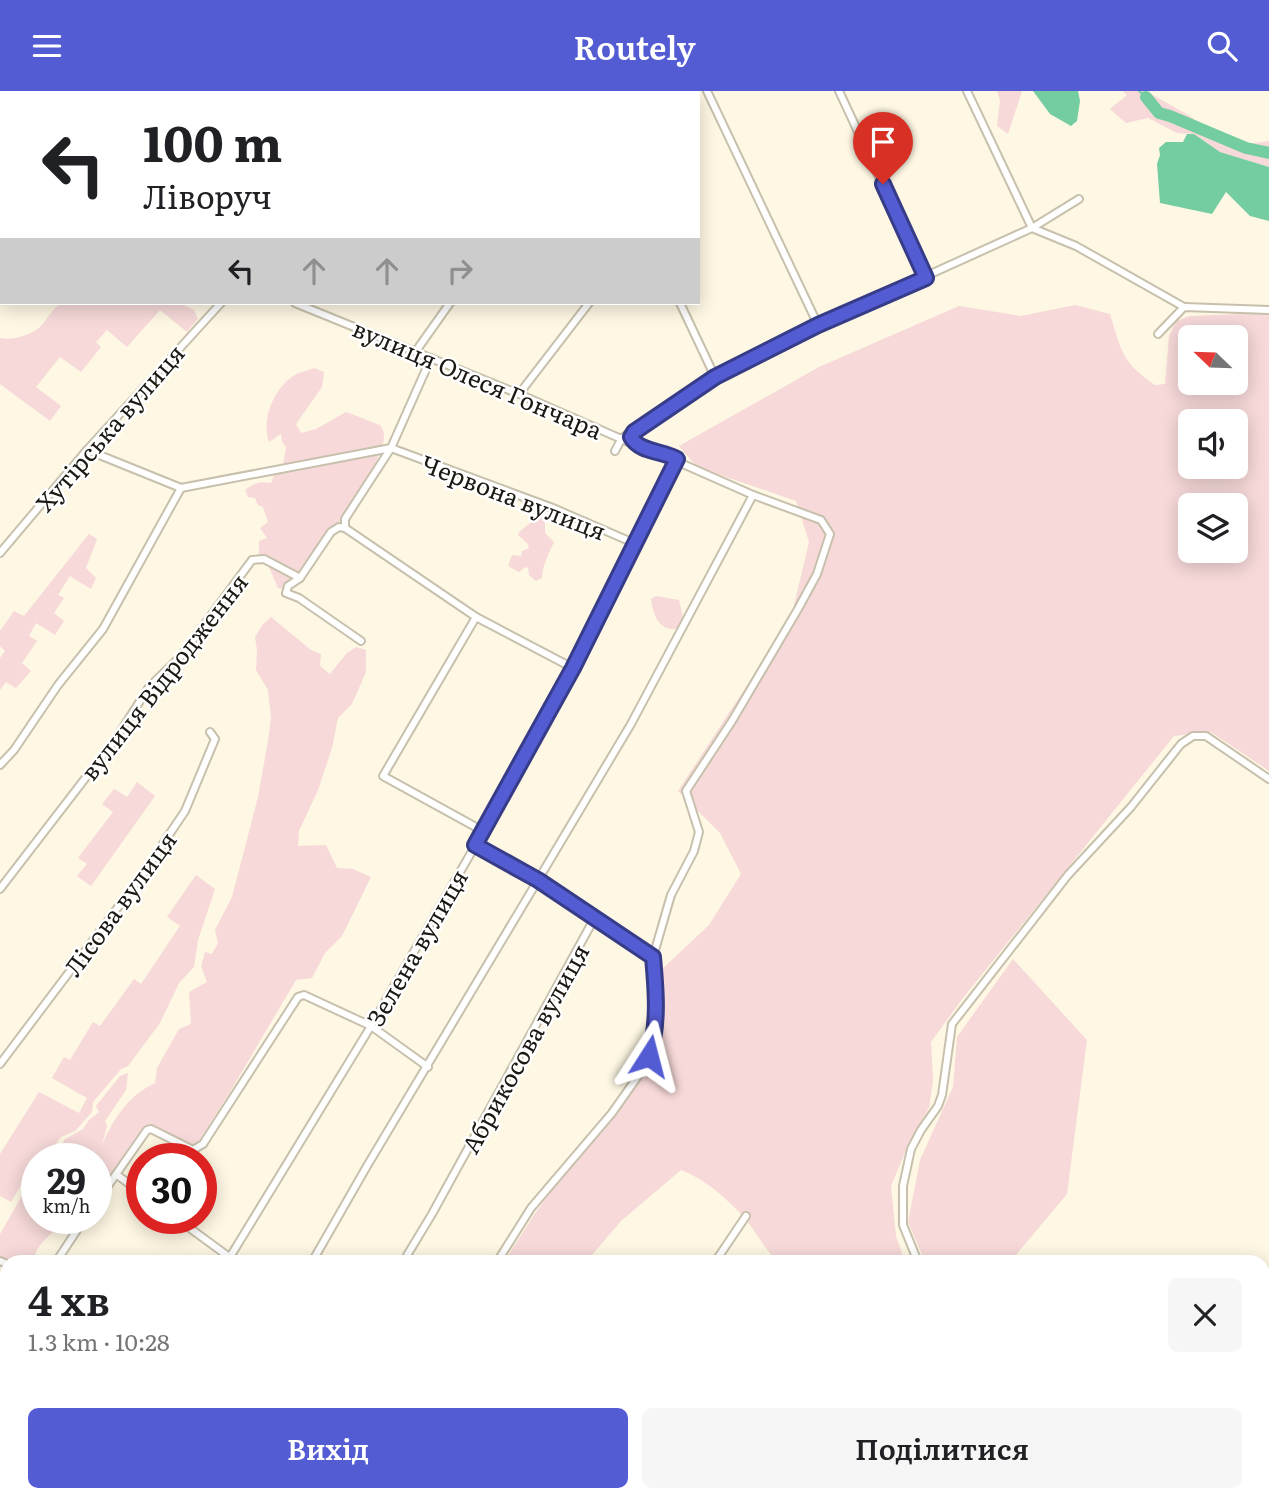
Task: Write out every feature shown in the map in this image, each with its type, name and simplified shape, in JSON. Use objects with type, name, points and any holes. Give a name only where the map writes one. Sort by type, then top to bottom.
[{"type":"street","points":[[707,91],[818,325]]},
{"type":"street","points":[[839,91],[926,278]]},
{"type":"street","points":[[967,91],[1032,228],[1076,246],[1184,307],[1269,310]]},
{"type":"street","points":[[615,451],[622,438],[715,377],[818,325],[1032,228],[1079,199]]},
{"type":"street","name":"Хутірська вулиця","points":[[0,553],[87,450],[219,305]]},
{"type":"street","name":"вулиця Олеся Гончара","points":[[300,305],[622,438]]},
{"type":"street","points":[[416,351],[449,305]]},
{"type":"street","points":[[519,394],[587,305]]},
{"type":"street","points":[[681,305],[715,377]]},
{"type":"street","points":[[1158,334],[1184,307]]},
{"type":"street","points":[[345,528],[345,519],[391,448],[431,358]]},
{"type":"street","points":[[633,442],[631,437],[634,432]]},
{"type":"street","points":[[501,1255],[531,1208],[612,1113],[643,1069],[654,1042],[657,1003],[653,957],[671,895],[694,851],[699,832],[687,791],[732,721],[817,574],[830,534],[821,520],[753,495],[676,461],[673,456],[644,449],[622,438]]},
{"type":"street","points":[[87,450],[181,488],[391,448]]},
{"type":"street","name":"Червона вулиця","points":[[391,448],[553,508],[636,544]]},
{"type":"street","name":"Зелена вулиця","points":[[235,1255],[483,831],[573,668],[676,461]]},
{"type":"street","points":[[0,765],[15,750],[58,685],[103,629],[181,488]]},
{"type":"street","points":[[316,1255],[631,724],[753,495]]},
{"type":"street","points":[[300,578],[331,533],[339,527],[345,528],[476,617],[573,668]]},
{"type":"street","name":"вулиця Відродження","points":[[0,889],[117,737],[144,694],[181,656],[252,560],[264,559],[300,578],[289,586],[286,593],[299,597],[361,641]]},
{"type":"street","points":[[476,617],[383,776],[483,831]]},
{"type":"street","name":"Лісова вулиця","points":[[0,1065],[140,878],[185,811],[215,739],[210,732]]},
{"type":"street","points":[[915,1255],[903,1225],[903,1186],[911,1149],[942,1095],[952,1024],[1068,876],[1131,807],[1181,744],[1194,736],[1206,736],[1269,779]]},
{"type":"street","name":"Абрикосова вулиця","points":[[407,1255],[594,919],[538,880],[475,845]]},
{"type":"street","points":[[594,919],[653,957]]},
{"type":"street","points":[[112,1182],[147,1130],[151,1129],[192,1150],[203,1144],[298,997],[304,995],[371,1026],[428,1067]]},
{"type":"street","points":[[117,1175],[126,1181]]},
{"type":"street","points":[[720,1255],[746,1216]]},
{"type":"street","points":[[61,1255],[74,1234]]},
{"type":"street","points":[[198,1234],[227,1255]]},
{"type":"shaded area","points":[[997,91],[1022,91],[1008,134],[997,126],[1000,101]]},
{"type":"shaded area","points":[[1033,91],[1078,91],[1080,101],[1077,121],[1071,126],[1050,114]]},
{"type":"shaded area","points":[[1123,91],[1146,91],[1190,116],[1217,137],[1247,144],[1269,141],[1269,167],[1220,152],[1194,134],[1177,133],[1148,118],[1126,123],[1110,109],[1127,95]]},
{"type":"shaded area","points":[[1187,134],[1194,134],[1220,152],[1269,167],[1269,221],[1250,216],[1226,192],[1212,214],[1160,203],[1157,164],[1159,148],[1166,142],[1183,142]]},
{"type":"shaded area","points":[[59,305],[183,305],[194,310],[198,319],[187,332],[160,310],[127,347],[107,330],[96,342],[101,347],[81,372],[60,357],[36,387],[61,406],[50,421],[0,384],[0,338],[17,338],[34,331]]},
{"type":"shaded area","points":[[1075,305],[1110,314],[1129,362],[1155,385],[1165,384],[1169,336],[1176,321],[1190,316],[1269,313],[1269,771],[1211,732],[1174,736],[963,998],[931,1042],[933,1081],[929,1108],[909,1143],[891,1186],[896,1236],[903,1255],[772,1255],[744,1217],[730,1203],[707,1184],[681,1170],[621,1221],[592,1255],[508,1255],[638,1068],[653,1042],[659,1014],[660,971],[709,925],[741,874],[720,833],[678,791],[791,618],[809,542],[796,501],[697,467],[679,446],[819,367],[959,306],[1021,316]]},
{"type":"shaded area","points":[[314,368],[324,372],[322,387],[296,424],[301,433],[316,429],[346,412],[380,425],[384,435],[379,456],[365,482],[336,527],[302,566],[290,591],[278,588],[269,567],[259,557],[259,541],[267,538],[260,528],[268,522],[263,507],[258,505],[255,498],[248,497],[245,490],[257,483],[271,483],[276,469],[283,466],[286,447],[281,434],[269,442],[267,433],[270,406],[286,382],[295,375]]},
{"type":"shaded area","points":[[540,515],[545,518],[545,533],[554,542],[544,564],[542,578],[536,581],[529,575],[528,568],[525,567],[519,572],[508,566],[512,555],[521,556],[522,551],[529,548],[518,535],[519,532]]},
{"type":"shaded area","points":[[89,534],[97,539],[86,568],[96,578],[91,589],[70,576],[58,595],[64,598],[54,613],[64,621],[55,635],[36,623],[29,636],[37,641],[22,663],[31,671],[16,688],[6,682],[0,690],[0,658],[5,651],[0,646],[0,631],[14,611],[24,616]]},
{"type":"shaded area","points":[[656,596],[679,600],[683,618],[677,629],[665,627],[658,620],[651,599]]},
{"type":"shaded area","points":[[271,617],[311,650],[321,654],[320,666],[330,674],[346,654],[356,647],[366,650],[366,672],[352,704],[338,718],[332,748],[318,790],[299,831],[298,846],[326,845],[337,868],[353,869],[371,877],[342,936],[325,953],[312,978],[296,980],[198,1143],[182,1143],[148,1125],[134,1143],[126,1143],[126,1157],[112,1174],[112,1143],[103,1143],[123,1109],[137,1094],[155,1083],[157,1068],[179,1029],[191,1024],[189,992],[207,982],[201,966],[205,952],[212,954],[218,943],[215,930],[232,897],[258,797],[271,718],[268,690],[256,670],[255,637]]},
{"type":"shaded area","points":[[137,782],[155,796],[91,886],[77,876],[87,864],[78,858],[113,812],[102,804],[114,789],[127,797]]},
{"type":"shaded area","points":[[196,875],[215,889],[198,940],[194,967],[179,983],[160,1023],[128,1066],[121,1069],[93,1102],[92,1112],[75,1131],[61,1137],[57,1143],[21,1143],[21,1185],[11,1202],[0,1196],[0,1154],[39,1092],[79,1113],[87,1098],[52,1078],[64,1057],[70,1060],[93,1022],[100,1026],[134,979],[141,984],[180,926],[167,917]]},
{"type":"shaded area","points":[[1013,959],[1087,1040],[1067,1194],[1016,1255],[922,1255],[908,1222],[920,1160],[953,1087],[957,1037]]},
{"type":"shaded area","points":[[128,1073],[126,1090],[105,1121],[107,1126],[103,1143],[63,1143],[83,1129],[99,1112],[96,1106],[120,1076]]},
{"type":"shaded area","points":[[21,1198],[21,1234],[52,1234],[35,1255],[0,1255],[0,1234]]},
{"type":"waterway","points":[[1139,91],[1146,97]]},
{"type":"waterway","points":[[1146,97],[1159,113],[1246,148],[1269,153]]},
{"type":"route","points":[[649,1056],[654,1042],[657,1003],[653,957],[538,880],[475,845],[573,668],[677,459],[644,449],[633,442],[631,437],[634,432],[715,377],[818,325],[926,278],[883,184]]}]
